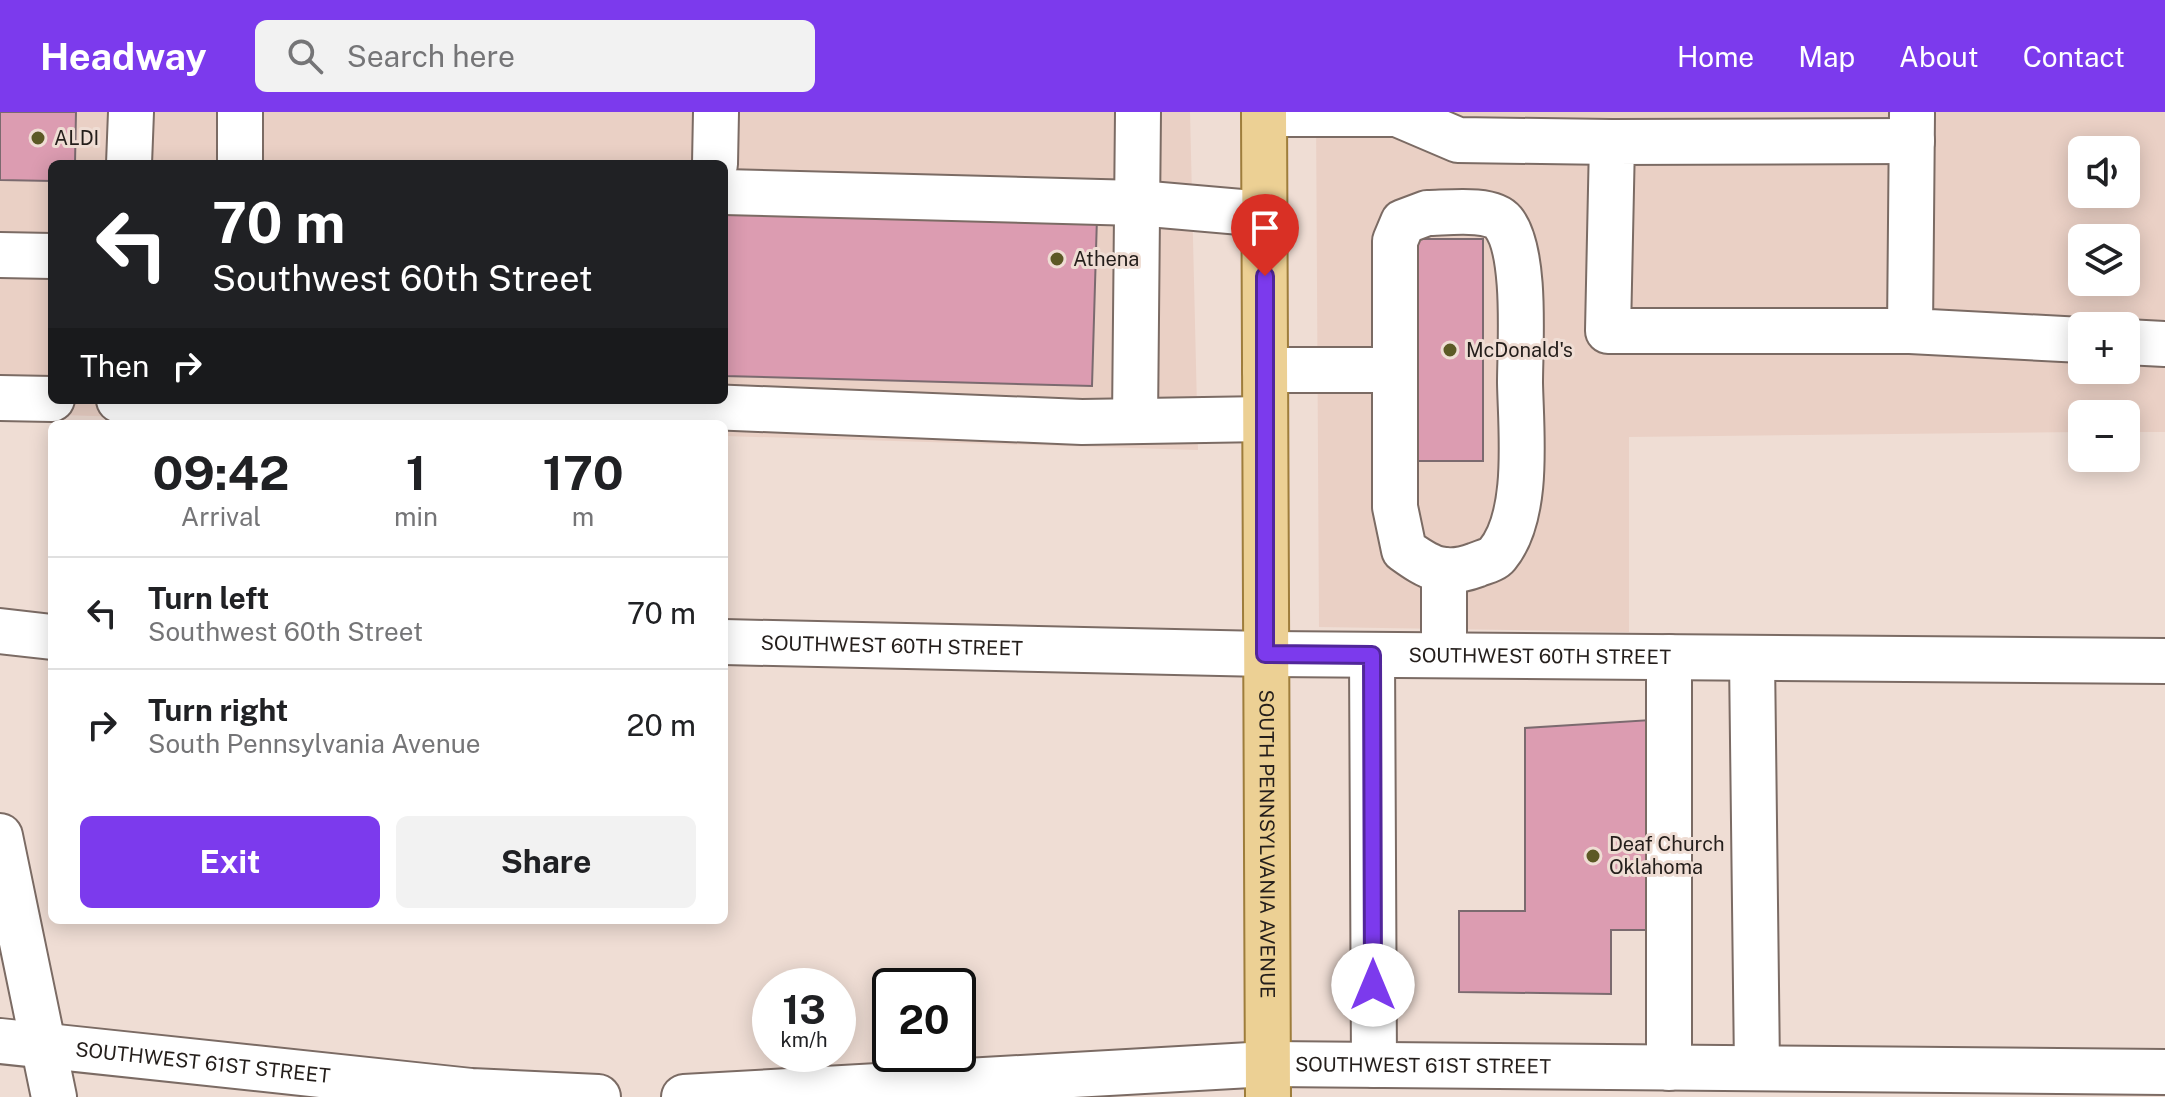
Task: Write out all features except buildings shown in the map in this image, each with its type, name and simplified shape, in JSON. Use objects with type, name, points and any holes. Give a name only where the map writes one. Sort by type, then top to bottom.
[{"type":"main road","name":"SOUTH PENNSYLVANIA AVENUE","points":[[1264,113],[1268,1080]]},
{"type":"street","points":[[129,160],[131,112]]},
{"type":"street","points":[[240,112],[240,160]]},
{"type":"street","points":[[715,160],[716,112]]},
{"type":"street","points":[[1135,421],[1138,112]]},
{"type":"street","points":[[1264,113],[1397,114],[1458,140],[1612,142],[1912,127],[1910,331]]},
{"type":"street","points":[[1612,142],[1608,331],[1910,331],[2068,339]]},
{"type":"street","points":[[728,192],[1138,203],[1264,214]]},
{"type":"street","points":[[1427,213],[1490,213],[1503,222],[1515,249],[1520,294],[1521,468],[1513,529],[1496,557],[1467,568],[1444,570],[1429,568],[1404,550],[1395,507],[1394,370],[1395,241],[1403,222],[1427,213]]},
{"type":"street","points":[[0,255],[48,256]]},
{"type":"street","points":[[2140,343],[2165,344]]},
{"type":"street","points":[[1265,370],[1394,370]]},
{"type":"street","points":[[0,398],[48,399]]},
{"type":"street","points":[[536,404],[686,406],[1082,422],[1265,419]]},
{"type":"street","points":[[1444,570],[1444,655]]},
{"type":"street","points":[[0,631],[48,637]]},
{"type":"street","name":"SOUTHWEST 60TH STREET","points":[[728,642],[1265,654],[2165,661]]},
{"type":"street","points":[[1372,655],[1374,1065]]},
{"type":"street","points":[[1669,657],[1669,1068]]},
{"type":"street","points":[[1752,658],[1757,1068]]},
{"type":"street","points":[[0,836],[21,1042],[54,1097]]},
{"type":"street","name":"SOUTHWEST 61ST STREET","points":[[21,1042],[471,1091],[598,1097]]},
{"type":"street","name":"SOUTHWEST 61ST STREET","points":[[684,1097],[1268,1080],[1374,1065],[2165,1072]]},
{"type":"shaded area","points":[[0,112],[1190,112],[1198,450],[728,436],[728,420],[220,420],[0,413]]},
{"type":"shaded area","points":[[1316,112],[2165,112],[2165,432],[2140,432],[2140,400],[2068,400],[2068,432],[1629,437],[1629,632],[1319,627]]},
{"type":"place","name":"ALDI","points":[[38,138]]},
{"type":"place","name":"Athena","points":[[1057,259]]},
{"type":"place","name":"McDonald's","points":[[1450,350]]},
{"type":"place","name":"Deaf Church Oklahoma","points":[[1593,856]]},
{"type":"route","points":[[1265,276],[1265,654],[1372,655],[1373,985]]}]
